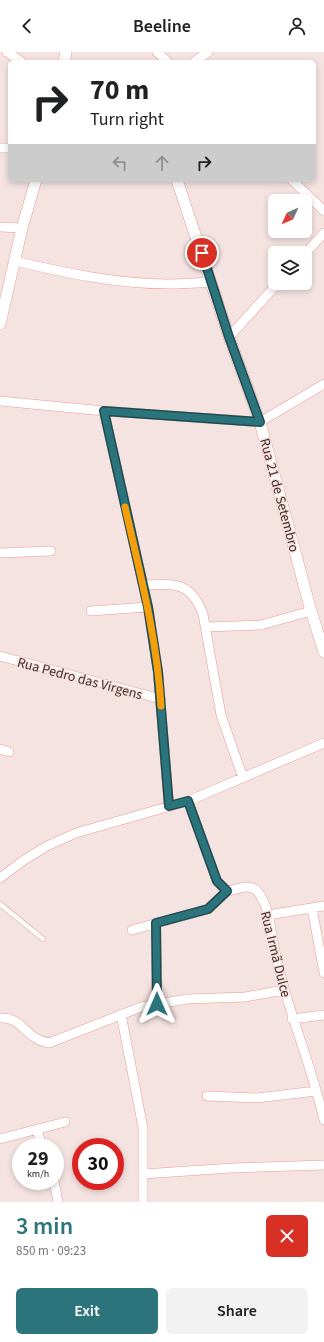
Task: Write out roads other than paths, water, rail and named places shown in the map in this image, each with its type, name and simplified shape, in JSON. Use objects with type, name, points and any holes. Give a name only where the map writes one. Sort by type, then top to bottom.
[{"type":"street","points":[[7,52],[19,60]]},
{"type":"street","points":[[157,52],[166,60]]},
{"type":"street","points":[[197,60],[208,52]]},
{"type":"street","points":[[0,324],[22,228],[35,182]]},
{"type":"street","name":"Rua 21 de Setembro","points":[[178,182],[229,337],[260,422],[311,611],[324,652]]},
{"type":"street","points":[[294,182],[324,211]]},
{"type":"street","points":[[0,227],[22,228]]},
{"type":"street","points":[[312,246],[324,233]]},
{"type":"street","points":[[15,261],[68,273],[108,279],[169,284],[212,282]]},
{"type":"street","points":[[229,337],[272,290]]},
{"type":"street","points":[[0,401],[104,411],[260,422],[324,384]]},
{"type":"street","points":[[104,411],[148,607],[161,700],[169,806]]},
{"type":"street","points":[[0,553],[51,551]]},
{"type":"street","points":[[143,585],[177,585],[188,590],[199,604],[206,627],[221,715],[243,778]]},
{"type":"street","points":[[91,611],[148,607]]},
{"type":"street","points":[[206,627],[261,625],[311,611]]},
{"type":"street","name":"Rua Pedro das Virgens","points":[[0,656],[161,700]]},
{"type":"street","points":[[0,878],[24,860],[47,846],[98,826],[188,801],[324,743]]},
{"type":"street","points":[[132,930],[208,909],[227,891],[217,881],[188,801]]},
{"type":"street","name":"Rua Irmã Dulce","points":[[227,891],[246,887],[253,888],[259,895],[268,915],[284,990],[316,1091],[322,1103],[324,1120]]},
{"type":"street","points":[[268,915],[324,906]]},
{"type":"street","points":[[312,908],[324,973]]},
{"type":"street","points":[[156,923],[157,1004]]},
{"type":"street","points":[[0,1018],[12,1019],[33,1038],[40,1041],[49,1042],[122,1014],[157,1004],[187,999],[245,997],[284,990]]},
{"type":"street","points":[[122,1014],[143,1128],[142,1202]]},
{"type":"street","points":[[292,1019],[324,1015]]},
{"type":"street","points":[[207,1096],[257,1098],[316,1091]]},
{"type":"street","points":[[0,1139],[65,1122]]},
{"type":"street","points":[[37,1130],[40,1138]]},
{"type":"street","points":[[143,1174],[232,1168],[324,1165]]},
{"type":"street","points":[[56,1190],[58,1202]]},
{"type":"lane","points":[[0,904],[43,939]]}]
